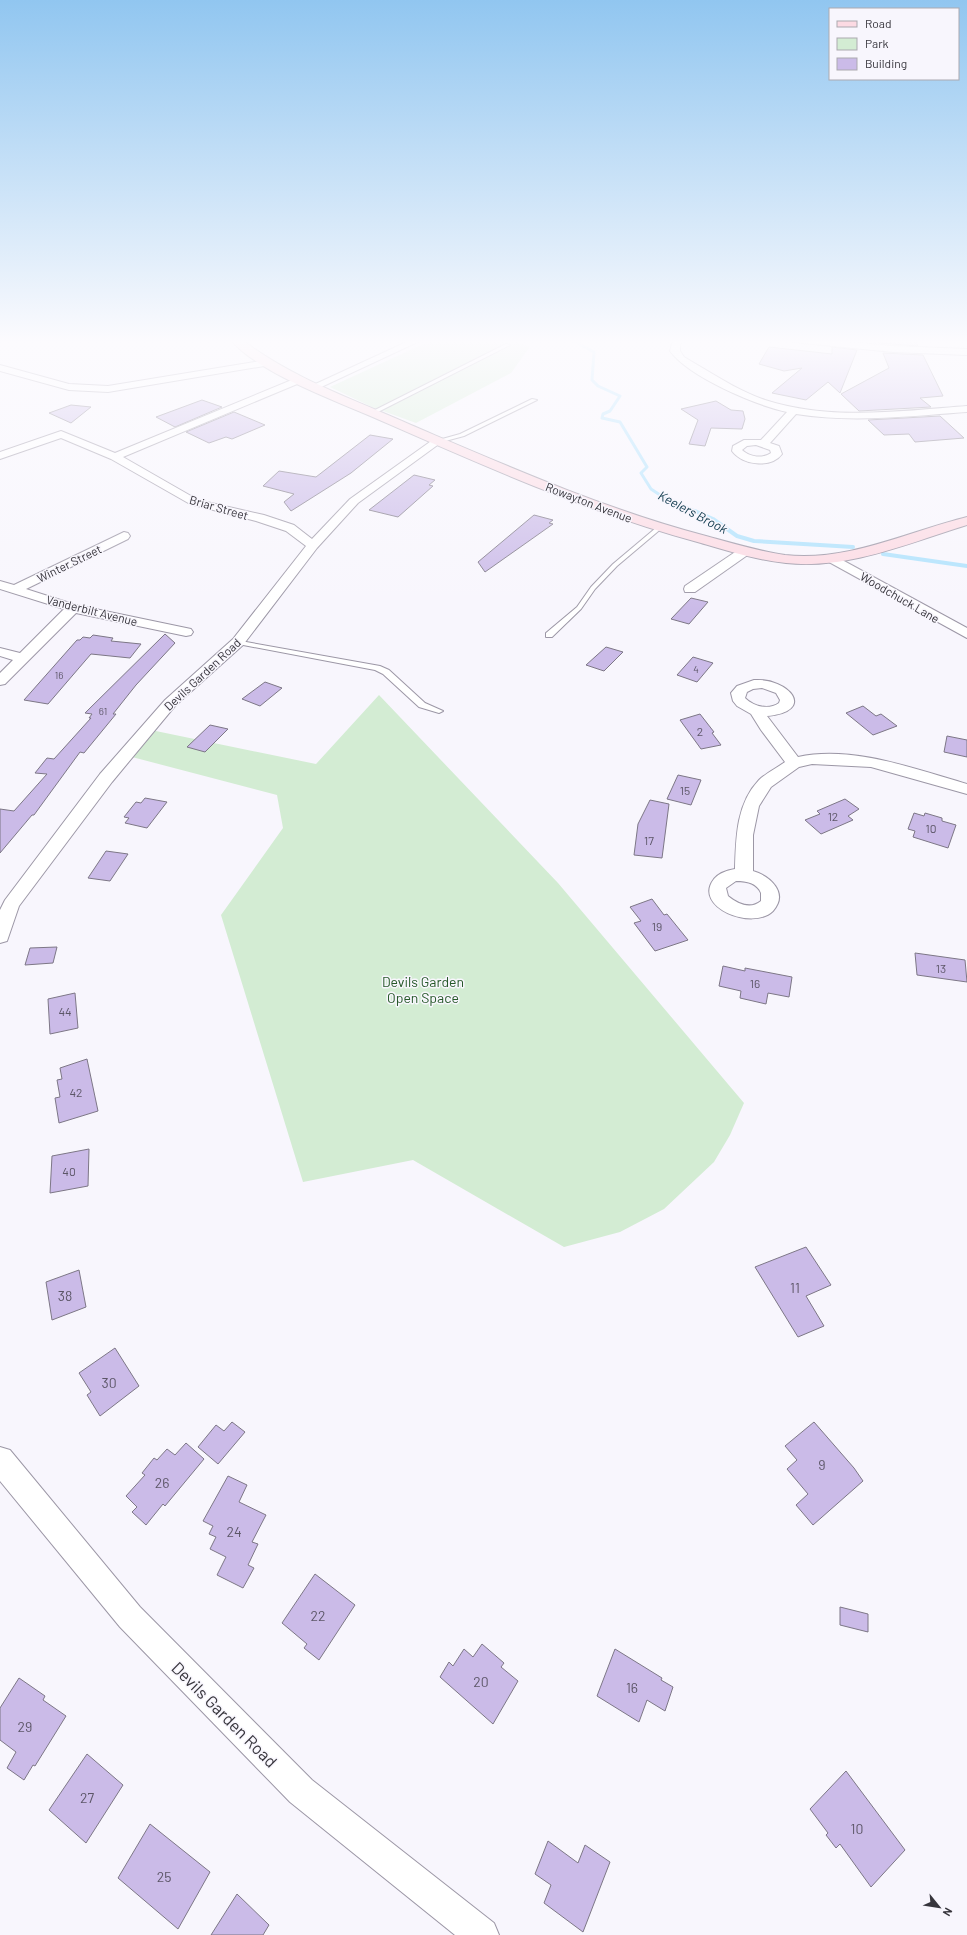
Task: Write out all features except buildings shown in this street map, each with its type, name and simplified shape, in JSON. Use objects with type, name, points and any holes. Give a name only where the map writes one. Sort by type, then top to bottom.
[{"type":"street","points":[[115,457],[181,429]]},
{"type":"street","name":"Rowayton Avenue","points":[[409,429],[601,508],[659,528],[745,551],[786,559],[833,559],[886,546],[967,521]]},
{"type":"street","points":[[764,443],[776,429]]},
{"type":"street","name":"Briar Street","points":[[0,456],[61,434],[115,457],[194,502],[260,518],[290,528],[313,545]]},
{"type":"street","name":"Devils Garden Road","points":[[0,936],[5,903],[106,778],[170,703],[238,642],[313,545],[354,501],[438,442]]},
{"type":"street","name":"Winter Street","points":[[14,590],[124,536]]},
{"type":"street","points":[[690,589],[745,551]]},
{"type":"street","name":"Woodchuck Lane","points":[[833,559],[967,634]]},
{"type":"street","name":"Vanderbilt Avenue","points":[[0,585],[73,608],[186,632]]},
{"type":"street","points":[[0,681],[21,658],[73,608]]},
{"type":"street","points":[[0,652],[21,658]]},
{"type":"street","points":[[757,711],[766,727],[794,763]]},
{"type":"street","points":[[744,875],[745,835],[751,806],[765,784],[794,763],[812,759],[872,762],[967,790]]},
{"type":"street","name":"Devils Garden Road","points":[[0,1460],[130,1617],[301,1791],[482,1935]]},
{"type":"lane","points":[[438,442],[462,435],[474,429]]},
{"type":"lane","points":[[549,635],[579,608],[593,588],[615,564],[659,528]]},
{"type":"lane","points":[[238,642],[377,668],[386,672],[422,705],[439,711]]},
{"type":"green space","name":"Devils Garden Open Space","points":[[379,695],[558,883],[744,1103],[730,1135],[714,1162],[664,1209],[620,1232],[564,1247],[413,1160],[303,1182],[221,915],[283,828],[277,795],[132,757],[151,730],[316,764]]},
{"type":"waterway","name":"Keelers Brook","points":[[624,429],[647,467],[641,473],[651,489],[663,497],[697,512]]},
{"type":"waterway","name":"Keelers Brook","points":[[695,511],[713,519],[737,536],[754,541],[853,547]]},
{"type":"waterway","name":"Keelers Brook","points":[[883,554],[967,566]]}]
